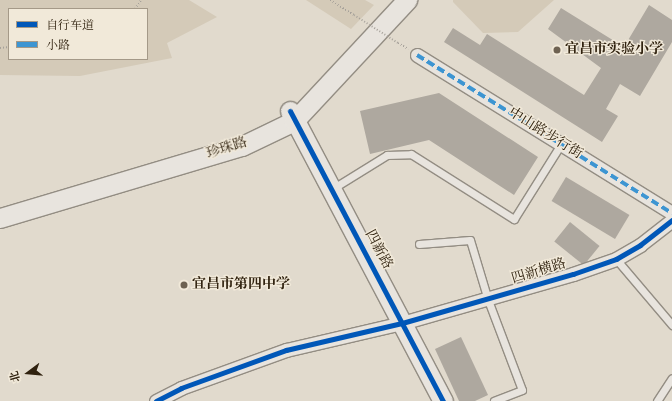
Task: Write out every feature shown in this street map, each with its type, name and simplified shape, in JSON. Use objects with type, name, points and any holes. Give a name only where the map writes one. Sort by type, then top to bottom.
[{"type":"main road","name":"珍珠路","points":[[0,208],[237,136],[292,116],[391,0]]},
{"type":"main road","name":"珍珠路","points":[[0,218],[242,146],[292,116],[407,0]]},
{"type":"main road","name":"四新路","points":[[292,116],[443,401]]},
{"type":"street","name":"中山路步行街","points":[[417,55],[672,213]]},
{"type":"street","name":"四新横路","points":[[160,400],[181,388],[286,350],[402,323],[488,300],[616,259],[640,245],[672,220]]},
{"type":"lane","points":[[332,189],[387,155],[411,154],[514,219],[561,144]]},
{"type":"lane","points":[[419,244],[470,240],[488,300],[522,390],[494,401]]},
{"type":"lane","points":[[616,259],[672,325]]},
{"type":"lane","points":[[658,401],[672,378]]},
{"type":"path","points":[[330,0],[398,43]]},
{"type":"shaded area","points":[[0,0],[189,0],[217,17],[167,43],[172,58],[80,76],[0,75]]},
{"type":"shaded area","points":[[306,0],[365,0],[374,5],[351,29]]},
{"type":"shaded area","points":[[453,0],[554,0],[518,32],[483,33],[453,2]]},
{"type":"building","points":[[649,5],[672,20],[672,42],[640,96],[620,84],[606,109],[618,116],[602,142],[444,42],[453,28],[480,45],[487,34],[584,95],[601,68],[548,29],[561,8],[624,47]]},
{"type":"building","points":[[439,93],[538,157],[514,195],[429,140],[370,154],[360,111]]},
{"type":"building","points":[[566,177],[629,215],[615,239],[552,201]]},
{"type":"building","points":[[570,222],[600,246],[584,265],[554,241]]},
{"type":"building","points":[[461,337],[488,395],[475,401],[459,401],[435,349]]},
{"type":"marked path","points":[[417,55],[672,213]]},
{"type":"cycle path","points":[[290,111],[443,401]]},
{"type":"cycle path","points":[[156,401],[181,388],[286,350],[402,323],[573,274],[616,259],[640,245],[672,220]]},
{"type":"place","name":"宜昌市实验小学","points":[[557,50]]},
{"type":"place","name":"宜昌市第四中学","points":[[184,285]]}]
